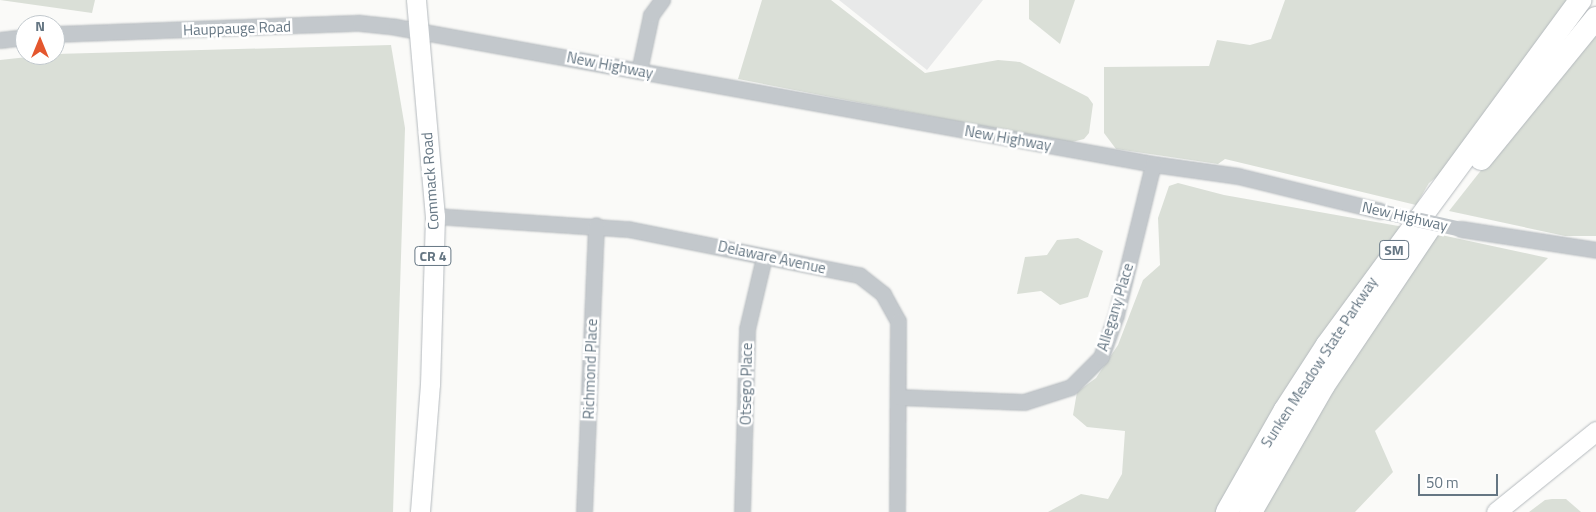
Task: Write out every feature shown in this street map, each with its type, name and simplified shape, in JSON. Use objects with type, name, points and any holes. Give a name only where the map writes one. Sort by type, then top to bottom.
[{"type":"highway","name":"Sunken Meadow State Parkway","points":[[1227,512],[1285,410],[1327,345],[1580,0]]},
{"type":"highway","name":"Sunken Meadow State Parkway","points":[[1252,512],[1324,385],[1405,262],[1482,158],[1596,18]]},
{"type":"main road","name":"Commack Road","points":[[416,0],[435,216],[430,384],[420,512]]},
{"type":"main road","points":[[1496,512],[1596,431]]},
{"type":"street","points":[[639,71],[650,15],[662,0]]},
{"type":"street","name":"Hauppauge Road","points":[[65,34],[360,24],[419,31]]},
{"type":"street","name":"New Highway","points":[[419,31],[1154,164],[1238,176],[1461,229],[1596,250]]},
{"type":"street","points":[[0,40],[15,38]]},
{"type":"street","name":"Allegany Place","points":[[899,396],[1024,402],[1071,387],[1101,357],[1116,315],[1154,164]]},
{"type":"street","name":"Delaware Avenue","points":[[435,216],[596,225],[646,232],[860,275],[883,294],[898,321],[897,512]]},
{"type":"street","name":"Richmond Place","points":[[584,512],[596,225]]},
{"type":"street","name":"Otsego Place","points":[[742,512],[747,329],[764,257]]},
{"type":"shaded area","points":[[0,0],[95,0],[92,13]]},
{"type":"shaded area","points":[[762,0],[831,0],[925,73],[998,60],[1020,62],[1088,97],[1093,104],[1089,133],[1084,139],[1068,143],[738,79]]},
{"type":"shaded area","points":[[839,0],[983,0],[927,70]]},
{"type":"shaded area","points":[[1029,0],[1075,0],[1060,44],[1029,19]]},
{"type":"shaded area","points":[[1285,0],[1574,0],[1444,171],[1429,183],[1416,205],[1225,159],[1218,164],[1116,149],[1104,133],[1104,67],[1209,66],[1217,40],[1250,45],[1271,39]]},
{"type":"shaded area","points":[[1596,30],[1596,236],[1565,236],[1449,211],[1572,55]]},
{"type":"shaded area","points":[[391,45],[405,128],[393,512],[0,512],[0,60],[15,58],[15,65],[65,65],[65,54]]},
{"type":"shaded area","points":[[1178,183],[1224,195],[1404,227],[1220,512],[1048,512],[1081,494],[1108,499],[1122,474],[1125,431],[1087,427],[1073,415],[1077,392],[1096,378],[1118,345],[1143,280],[1160,265],[1158,218],[1169,186]]},
{"type":"shaded area","points":[[1432,233],[1548,258],[1375,431],[1393,472],[1355,512],[1258,512]]},
{"type":"shaded area","points":[[1078,238],[1103,251],[1088,297],[1060,305],[1041,291],[1017,294],[1025,257],[1047,255],[1057,240]]},
{"type":"shaded area","points":[[1566,499],[1581,512],[1529,512],[1545,500]]}]
